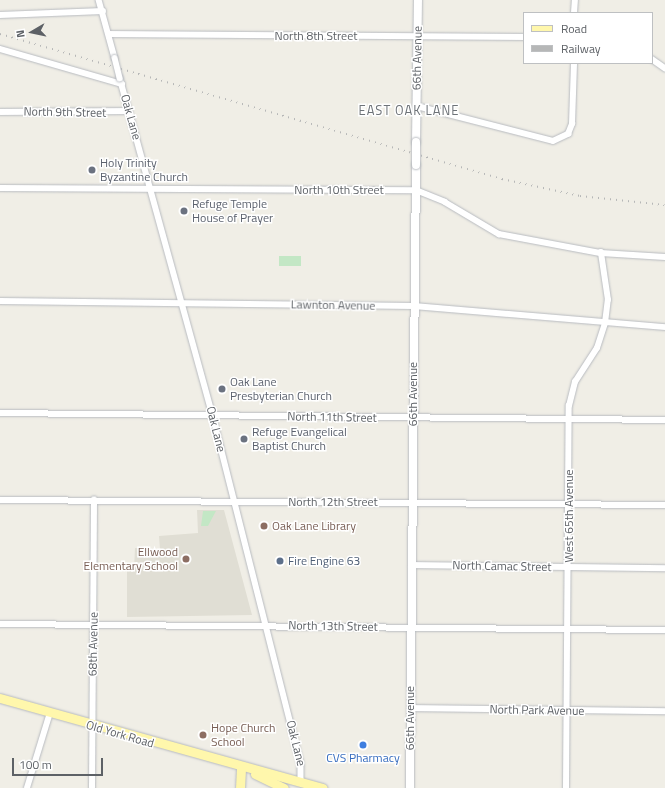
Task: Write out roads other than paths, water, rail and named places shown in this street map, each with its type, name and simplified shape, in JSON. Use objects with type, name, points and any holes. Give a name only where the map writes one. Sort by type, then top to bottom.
[{"type":"main road","name":"Old York Road","points":[[0,698],[92,726],[241,768],[323,788]]},
{"type":"main road","name":"Old York Road","points":[[241,768],[284,788]]},
{"type":"main road","points":[[240,788],[241,768]]},
{"type":"street","points":[[99,0],[109,34]]},
{"type":"street","name":"66th Avenue","points":[[410,788],[411,565],[413,502],[418,0]]},
{"type":"street","points":[[574,0],[574,12]]},
{"type":"street","points":[[0,15],[103,11]]},
{"type":"street","name":"North 8th Street","points":[[109,34],[523,38]]},
{"type":"street","name":"Oak Lane","points":[[109,34],[213,416],[233,502],[301,764],[301,782]]},
{"type":"street","points":[[0,50],[121,81]]},
{"type":"street","points":[[653,60],[665,68]]},
{"type":"street","points":[[417,106],[550,141],[569,132],[574,107],[574,64]]},
{"type":"street","name":"North 9th Street","points":[[0,112],[129,111]]},
{"type":"street","name":"North 10th Street","points":[[0,188],[416,190],[446,202],[499,234],[601,253],[665,257]]},
{"type":"street","name":"West 65th Avenue","points":[[566,788],[569,567],[569,419],[572,390],[597,348],[606,323],[608,300],[601,253]]},
{"type":"street","name":"Lawnton Avenue","points":[[0,301],[414,306],[665,327]]},
{"type":"street","name":"North 11th Street","points":[[0,413],[665,420]]},
{"type":"street","name":"North 12th Street","points":[[0,500],[665,505]]},
{"type":"street","name":"68th Avenue","points":[[92,788],[94,500]]},
{"type":"street","name":"North Camac Street","points":[[411,565],[665,568]]},
{"type":"street","name":"North 13th Street","points":[[0,624],[266,625],[665,630]]},
{"type":"street","name":"North Park Avenue","points":[[410,708],[665,712]]},
{"type":"street","points":[[26,788],[50,713]]},
{"type":"railway","points":[[0,34],[502,179],[580,196],[665,205]]},
{"type":"place","name":"Holy Trinity Byzantine Church","points":[[92,170]]},
{"type":"place","name":"Refuge Temple House of Prayer","points":[[184,211]]},
{"type":"place","name":"Oak Lane Presbyterian Church","points":[[222,389]]},
{"type":"place","name":"Refuge Evangelical Baptist Church","points":[[244,439]]},
{"type":"place","name":"Oak Lane Library","points":[[264,526]]},
{"type":"place","name":"Ellwood Elementary School","points":[[186,559]]},
{"type":"place","name":"Fire Engine 63","points":[[280,561]]},
{"type":"place","name":"Hope Church School","points":[[203,735]]},
{"type":"place","name":"CVS Pharmacy","points":[[363,745]]},
{"type":"district","name":"EAST OAK LANE","points":[[409,110]]}]
